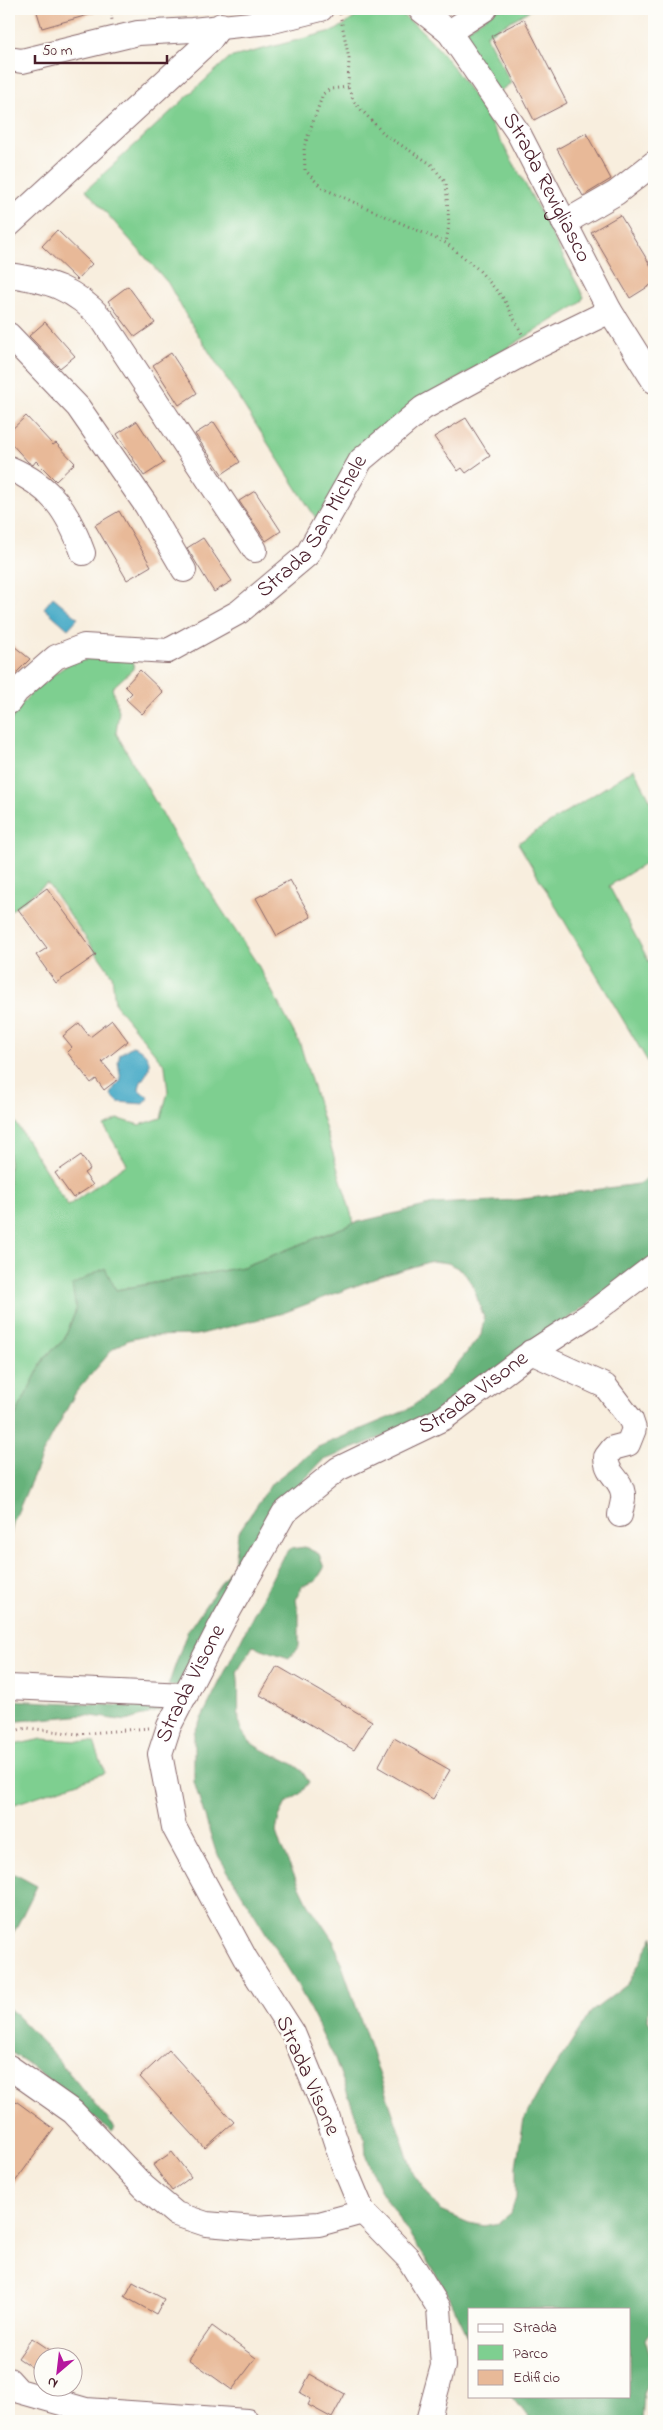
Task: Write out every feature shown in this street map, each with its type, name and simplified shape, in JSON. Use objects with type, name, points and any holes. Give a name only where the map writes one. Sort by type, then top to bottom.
[{"type":"street","points":[[9,58],[22,61],[138,33],[192,30],[221,25],[269,22],[321,9]]},
{"type":"street","name":"Strada Revigliasco","points":[[420,9],[449,32],[519,134],[610,311],[654,381]]},
{"type":"street","points":[[449,32],[485,9]]},
{"type":"street","points":[[9,225],[210,40],[221,25]]},
{"type":"street","points":[[9,205],[181,45],[192,30]]},
{"type":"street","points":[[564,222],[616,193],[654,163]]},
{"type":"street","points":[[9,275],[36,279],[62,287],[88,302],[102,319],[255,550]]},
{"type":"street","name":"Strada San Michele","points":[[9,702],[16,692],[56,657],[84,646],[168,651],[239,612],[307,555],[361,460],[422,408],[465,387],[530,350],[610,311]]},
{"type":"street","points":[[9,336],[78,407],[146,505],[184,570]]},
{"type":"street","points":[[9,468],[49,491],[64,508],[83,553]]},
{"type":"street","name":"Strada Visone","points":[[428,2421],[443,2366],[439,2308],[408,2258],[364,2212],[343,2164],[327,2115],[293,2033],[245,1958],[174,1827],[160,1754],[169,1726],[223,1621],[284,1513],[338,1469],[444,1418],[531,1352],[591,1314],[654,1266]]},
{"type":"street","points":[[531,1352],[605,1386],[631,1420],[634,1429],[628,1444],[613,1448],[606,1457],[607,1468],[621,1487],[624,1496],[620,1515]]},
{"type":"street","points":[[9,1687],[186,1695]]},
{"type":"street","points":[[9,2067],[73,2112],[144,2187],[176,2214],[206,2224],[255,2228],[319,2224],[364,2212]]},
{"type":"street","points":[[9,2380],[19,2391],[86,2410],[148,2418],[234,2421]]},
{"type":"path","points":[[339,9],[349,59],[348,87],[354,102],[386,135],[431,164],[446,183],[449,224],[446,243]]},
{"type":"path","points":[[348,87],[330,89],[323,94],[304,147],[304,170],[322,188],[446,243],[478,269],[504,299],[512,314]]},
{"type":"path","points":[[9,1732],[27,1728],[78,1734],[169,1726]]},
{"type":"green space","points":[[368,9],[394,11],[420,29],[446,58],[474,97],[500,140],[584,297],[579,304],[418,403],[319,523],[188,319],[168,283],[86,190],[229,58],[336,30]]},
{"type":"green space","points":[[497,9],[532,9],[486,35],[511,83],[497,93],[460,35]]},
{"type":"green space","points":[[80,657],[134,658],[133,669],[112,688],[119,711],[116,733],[185,854],[258,965],[300,1044],[354,1223],[243,1267],[115,1290],[76,1310],[64,1340],[45,1357],[9,1428],[9,1112],[68,1206],[127,1164],[104,1126],[118,1119],[140,1125],[161,1118],[168,1092],[165,1066],[115,1004],[112,975],[47,883],[9,912],[9,726],[14,715],[29,696],[59,670]]},
{"type":"green space","points":[[634,769],[654,807],[654,858],[609,886],[654,971],[654,1072],[518,843]]},
{"type":"green space","points":[[654,1174],[654,1256],[437,1415],[322,1461],[283,1502],[183,1685],[168,1686],[187,1632],[234,1564],[238,1533],[272,1483],[318,1447],[407,1410],[445,1379],[481,1335],[484,1318],[473,1286],[463,1271],[448,1263],[432,1261],[382,1276],[283,1313],[197,1335],[146,1336],[128,1340],[113,1349],[76,1392],[43,1453],[13,1523],[9,1544],[9,1428],[45,1357],[64,1340],[76,1310],[72,1285],[105,1268],[116,1290],[243,1267],[354,1223],[434,1204],[516,1200],[638,1184]]},
{"type":"green space","points":[[305,1547],[319,1554],[324,1568],[316,1581],[302,1586],[296,1600],[299,1615],[299,1646],[289,1658],[253,1646],[237,1672],[239,1723],[245,1736],[251,1742],[300,1769],[309,1782],[300,1794],[286,1803],[279,1817],[276,1832],[281,1847],[308,1903],[334,1942],[414,2175],[441,2211],[469,2223],[485,2226],[499,2223],[511,2213],[516,2198],[516,2166],[524,2119],[540,2090],[591,2012],[628,1984],[654,1936],[654,1982],[650,1990],[648,2020],[654,2032],[654,2326],[645,2339],[654,2369],[644,2394],[642,2421],[531,2421],[514,2398],[630,2398],[630,2308],[468,2308],[468,2337],[446,2290],[379,2188],[366,2157],[365,2141],[335,2059],[295,1980],[216,1852],[194,1782],[194,1733],[282,1558],[290,1549]]},
{"type":"green space","points":[[9,1700],[167,1708],[126,1721],[85,1715],[9,1722]]},
{"type":"green space","points":[[42,1739],[94,1742],[105,1773],[9,1806],[9,1746]]},
{"type":"green space","points":[[9,1871],[37,1886],[9,1942]]},
{"type":"green space","points":[[9,2008],[49,2049],[115,2128],[112,2132],[26,2062],[9,2051]]},
{"type":"water","points":[[53,597],[78,618],[68,629],[44,608]]},
{"type":"water","points":[[132,1046],[140,1049],[146,1055],[149,1063],[148,1071],[141,1082],[139,1090],[149,1098],[144,1104],[118,1102],[111,1095],[115,1086],[121,1080],[118,1062],[120,1054]]},
{"type":"building","points":[[36,9],[95,9],[95,13],[42,28]]},
{"type":"building","points":[[524,19],[567,103],[534,120],[491,36]]},
{"type":"building","points":[[586,133],[611,179],[583,196],[557,149]]},
{"type":"building","points":[[620,215],[654,271],[654,283],[630,298],[591,232]]},
{"type":"building","points":[[57,230],[92,264],[77,280],[42,246]]},
{"type":"building","points":[[128,286],[155,323],[135,337],[108,301]]},
{"type":"building","points":[[45,322],[75,356],[60,368],[29,336]]},
{"type":"building","points":[[171,353],[197,393],[179,405],[153,365]]},
{"type":"building","points":[[26,416],[53,445],[56,443],[75,463],[56,481],[36,461],[33,465],[28,462],[9,441],[9,432]]},
{"type":"building","points":[[466,418],[490,456],[466,473],[462,468],[458,471],[434,437]]},
{"type":"building","points":[[137,421],[164,463],[144,476],[117,434]]},
{"type":"building","points":[[214,422],[240,462],[222,474],[195,434]]},
{"type":"building","points":[[255,491],[281,531],[266,541],[239,501]]},
{"type":"building","points":[[119,511],[151,566],[127,580],[95,525]]},
{"type":"building","points":[[203,538],[232,581],[214,592],[187,548]]},
{"type":"building","points":[[9,642],[30,659],[9,680]]},
{"type":"building","points":[[140,670],[163,692],[142,714],[126,699],[132,693],[125,686]]},
{"type":"building","points":[[290,880],[311,917],[277,936],[256,898]]},
{"type":"building","points":[[47,888],[96,955],[56,983],[36,955],[47,948],[18,909]]},
{"type":"building","points":[[112,1020],[128,1041],[102,1062],[117,1080],[104,1090],[96,1079],[91,1083],[67,1052],[72,1047],[63,1036],[79,1023],[90,1037]]},
{"type":"building","points":[[81,1155],[90,1169],[84,1173],[93,1185],[73,1198],[55,1173]]},
{"type":"building","points":[[277,1666],[372,1721],[354,1750],[260,1695]]},
{"type":"building","points":[[394,1738],[450,1770],[433,1799],[378,1767]]},
{"type":"building","points":[[169,2050],[234,2122],[205,2148],[140,2077]]},
{"type":"building","points":[[9,2096],[54,2129],[9,2190]]},
{"type":"building","points":[[172,2152],[191,2177],[172,2191],[153,2165]]},
{"type":"building","points":[[133,2282],[164,2299],[156,2314],[125,2297]]},
{"type":"building","points":[[212,2326],[256,2358],[232,2390],[189,2359]]},
{"type":"building","points":[[32,2338],[47,2348],[32,2348],[32,2367],[18,2358]]},
{"type":"building","points":[[310,2374],[345,2394],[332,2418],[308,2405],[311,2399],[300,2393]]}]
